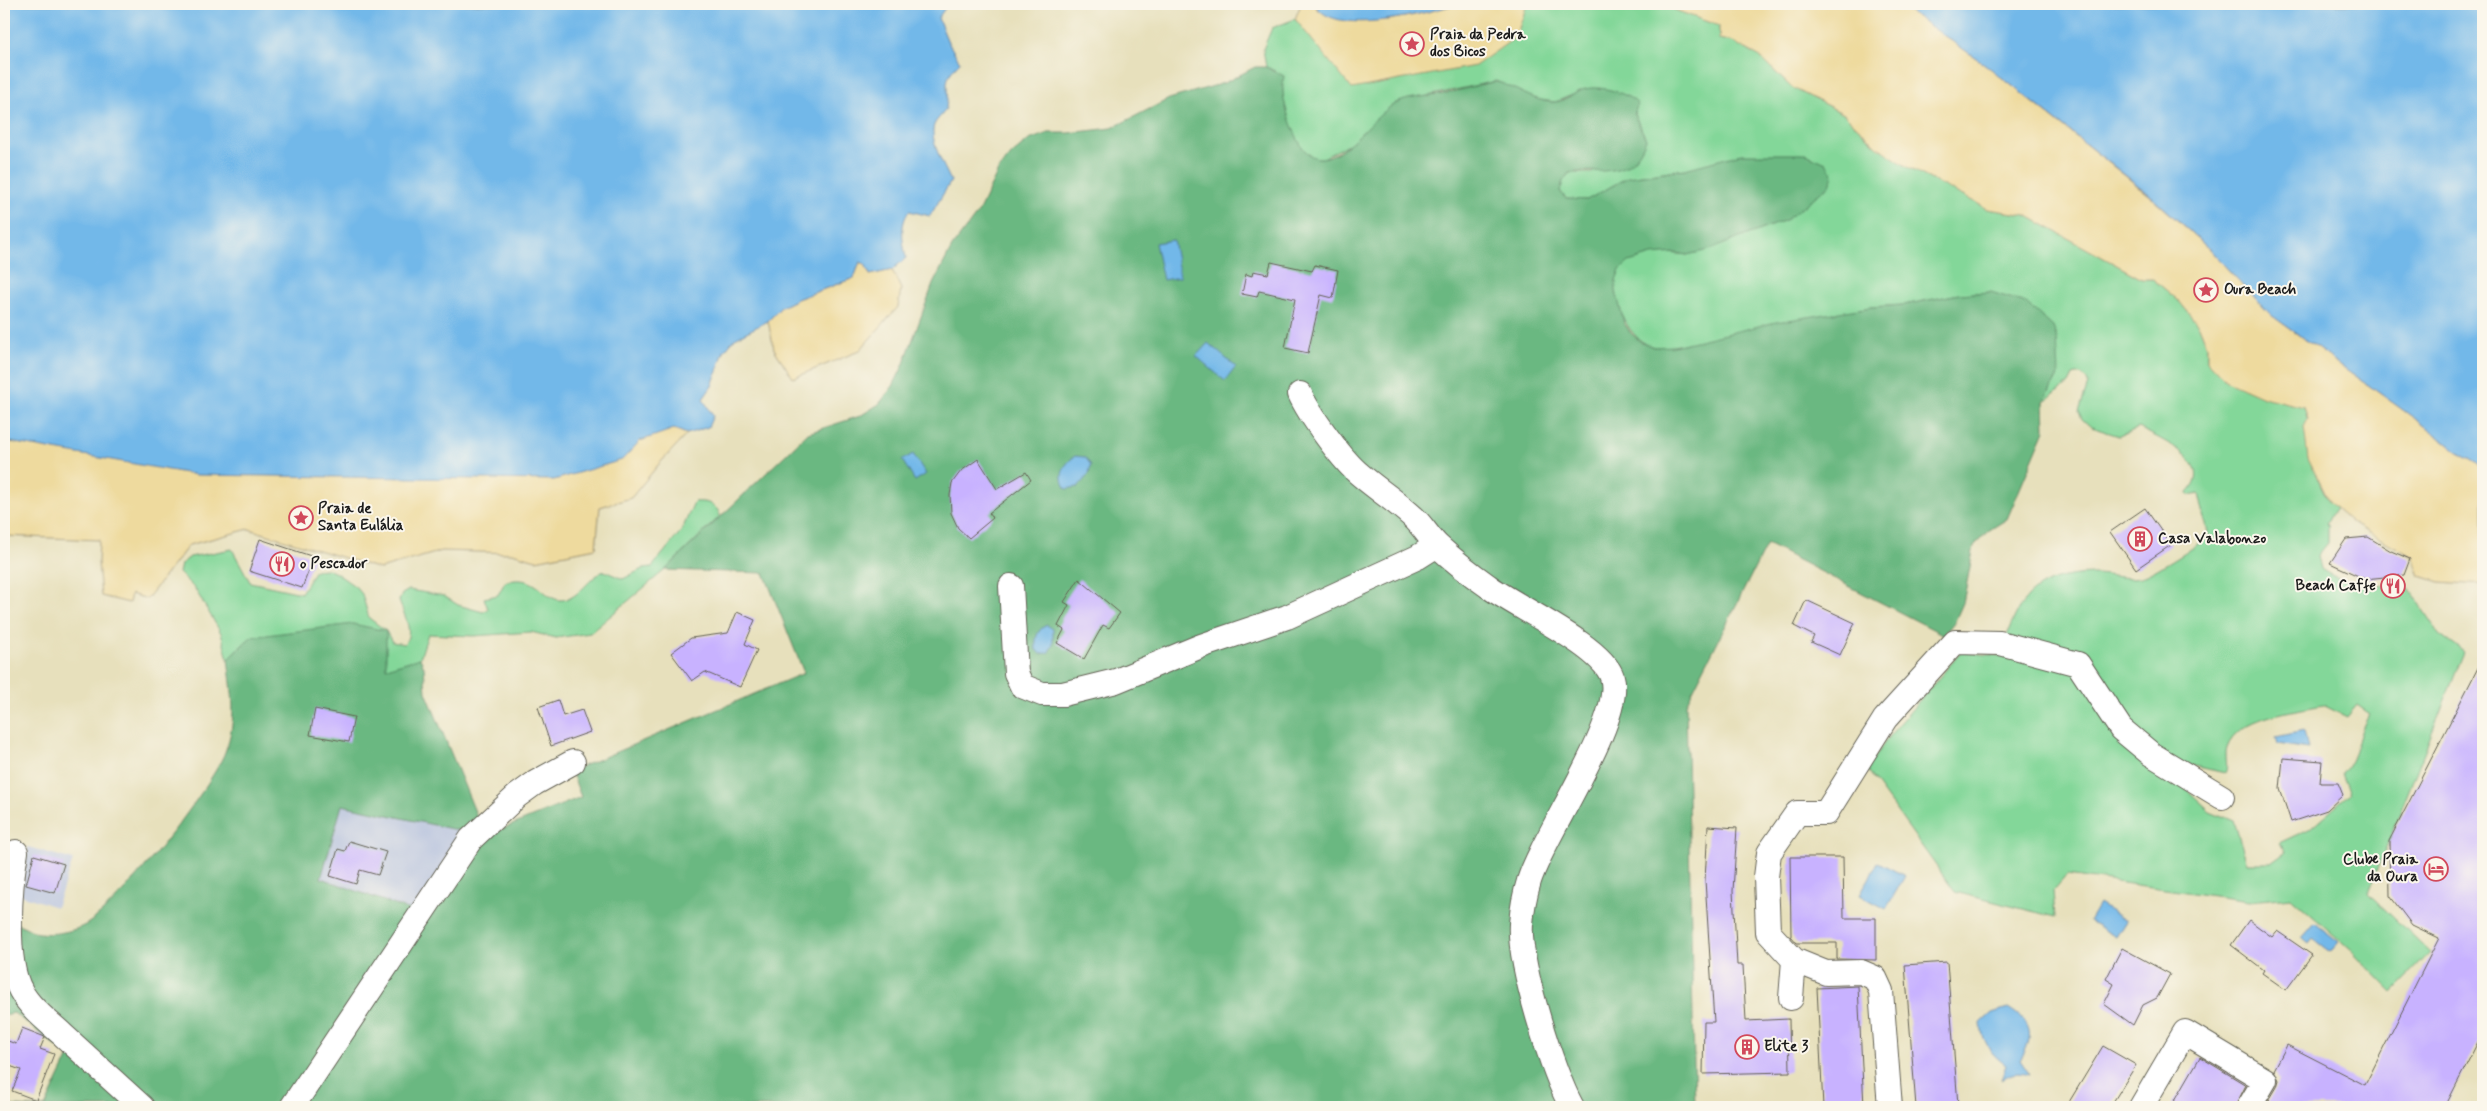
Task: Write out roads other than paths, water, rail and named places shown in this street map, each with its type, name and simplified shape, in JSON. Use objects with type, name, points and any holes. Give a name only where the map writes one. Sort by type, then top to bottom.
[{"type":"street","points":[[1300,394],[1307,410],[1355,471],[1414,518],[1438,546],[1489,587],[1588,648],[1606,666],[1612,678],[1613,693],[1606,724],[1530,880],[1521,926],[1525,965],[1530,983],[1553,1063],[1572,1107]]},
{"type":"street","points":[[1011,586],[1016,673],[1022,686],[1042,694],[1063,694],[1116,681],[1201,646],[1287,617],[1438,546]]},
{"type":"street","points":[[1890,1107],[1882,991],[1876,978],[1860,972],[1826,972],[1794,960],[1768,932],[1766,877],[1769,853],[1797,813],[1826,813],[1886,719],[1932,665],[1955,642],[2000,644],[2078,664],[2121,729],[2151,754],[2222,797]]},
{"type":"street","points":[[292,1107],[471,839],[517,796],[535,783],[573,762]]},
{"type":"street","points":[[16,852],[11,877],[10,905],[13,967],[21,991],[37,1011],[142,1107]]},
{"type":"street","points":[[1792,998],[1794,960]]},
{"type":"street","points":[[2142,1107],[2185,1032],[2265,1080],[2250,1107]]},
{"type":"water","points":[[4,4],[948,4],[938,18],[948,42],[960,62],[948,79],[945,109],[935,123],[933,136],[951,181],[930,216],[909,211],[903,228],[906,258],[892,270],[870,275],[865,264],[860,262],[854,278],[797,299],[781,307],[768,321],[735,338],[724,351],[712,386],[703,399],[713,416],[708,427],[687,434],[674,429],[640,441],[622,460],[554,480],[197,475],[4,441]]},
{"type":"water","points":[[1315,4],[1457,4],[1403,17],[1360,22],[1340,20],[1325,14]]},
{"type":"water","points":[[1899,4],[2483,4],[2483,467],[2460,453],[2271,315],[2208,248],[2149,194],[1986,65]]},
{"type":"water","points":[[1173,240],[1180,277],[1163,280],[1155,243]]},
{"type":"water","points":[[1208,343],[1236,367],[1225,381],[1196,356]]},
{"type":"water","points":[[913,454],[926,474],[915,481],[902,460]]},
{"type":"water","points":[[1075,456],[1085,457],[1091,465],[1089,474],[1078,487],[1066,489],[1062,479],[1063,471]]},
{"type":"water","points":[[1047,625],[1053,629],[1053,645],[1048,653],[1041,654],[1036,650],[1036,639],[1040,629]]},
{"type":"water","points":[[2304,731],[2308,749],[2278,744],[2276,737]]},
{"type":"water","points":[[1878,862],[1905,876],[1886,909],[1860,895]]},
{"type":"water","points":[[2099,904],[2126,921],[2116,937],[2089,921]]},
{"type":"water","points":[[2315,923],[2339,942],[2330,952],[2313,939],[2309,944],[2302,938]]},
{"type":"water","points":[[2008,1008],[2023,1019],[2029,1031],[2028,1044],[2020,1060],[2030,1075],[2015,1073],[2001,1080],[2006,1065],[1995,1056],[1985,1042],[1981,1023],[1992,1013]]},
{"type":"place","name":"Praia da Pedra dos Bicos","points":[[1412,44]]},
{"type":"place","name":"Oura Beach","points":[[2206,290]]},
{"type":"place","name":"Praia de Santa Eulália","points":[[301,518]]},
{"type":"place","name":"Casa Valabonzo","points":[[2140,539]]},
{"type":"place","name":"o Pescador","points":[[282,564]]},
{"type":"place","name":"Beach Caffe","points":[[2393,586]]},
{"type":"place","name":"Clube Praia da Oura","points":[[2436,869]]},
{"type":"place","name":"Elite 3","points":[[1747,1047]]}]
